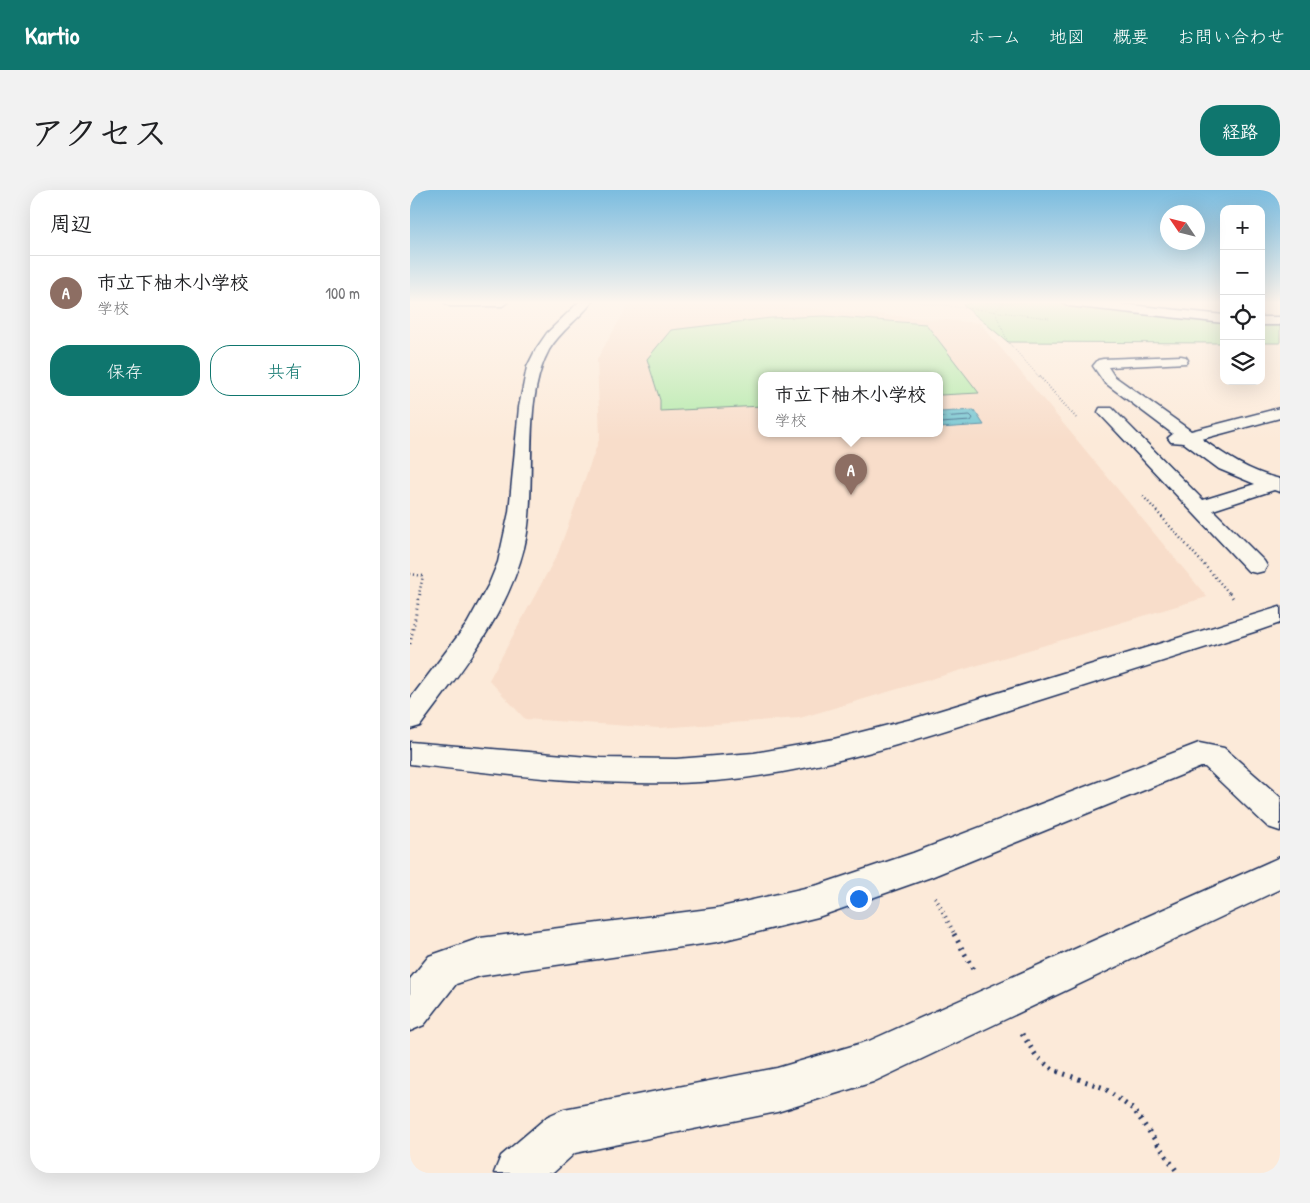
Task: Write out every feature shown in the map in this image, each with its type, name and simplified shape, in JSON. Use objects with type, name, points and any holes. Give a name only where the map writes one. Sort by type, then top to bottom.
[{"type":"street","points":[[410,719],[465,647],[492,599],[509,562],[518,524],[526,413],[534,369],[544,348]]},
{"type":"street","points":[[1181,360],[1103,364],[1100,366],[1109,379],[1226,464],[1246,475],[1278,485]]},
{"type":"street","points":[[1106,412],[1150,441],[1199,508],[1256,566]]},
{"type":"street","points":[[1150,441],[1189,437],[1280,413]]},
{"type":"street","points":[[1199,508],[1278,485]]},
{"type":"street","points":[[410,753],[567,768],[629,771],[713,769],[756,765],[873,741],[1279,617]]},
{"type":"street","points":[[410,1011],[443,970],[480,957],[717,925],[818,901],[920,866],[1199,755],[1214,756],[1280,817]]},
{"type":"street","points":[[518,1173],[564,1132],[777,1090],[873,1062],[1280,872]]},
{"type":"path","points":[[410,574],[423,576],[410,644]]},
{"type":"path","points":[[920,866],[974,972]]},
{"type":"path","points":[[1016,1025],[1037,1057],[1052,1070],[1104,1088],[1134,1110],[1178,1173]]},
{"type":"shaded area","points":[[603,348],[1001,348],[1207,597],[800,718],[659,728],[525,719],[489,680],[558,553],[600,437],[597,359]]},
{"type":"green space","points":[[656,348],[944,348],[979,393],[943,395],[943,372],[758,372],[758,406],[660,411],[660,400],[647,359]]},
{"type":"water","points":[[974,410],[984,425],[943,428],[943,412]]},
{"type":"place","name":"市立下柚木小学校","points":[[851,495]]}]
